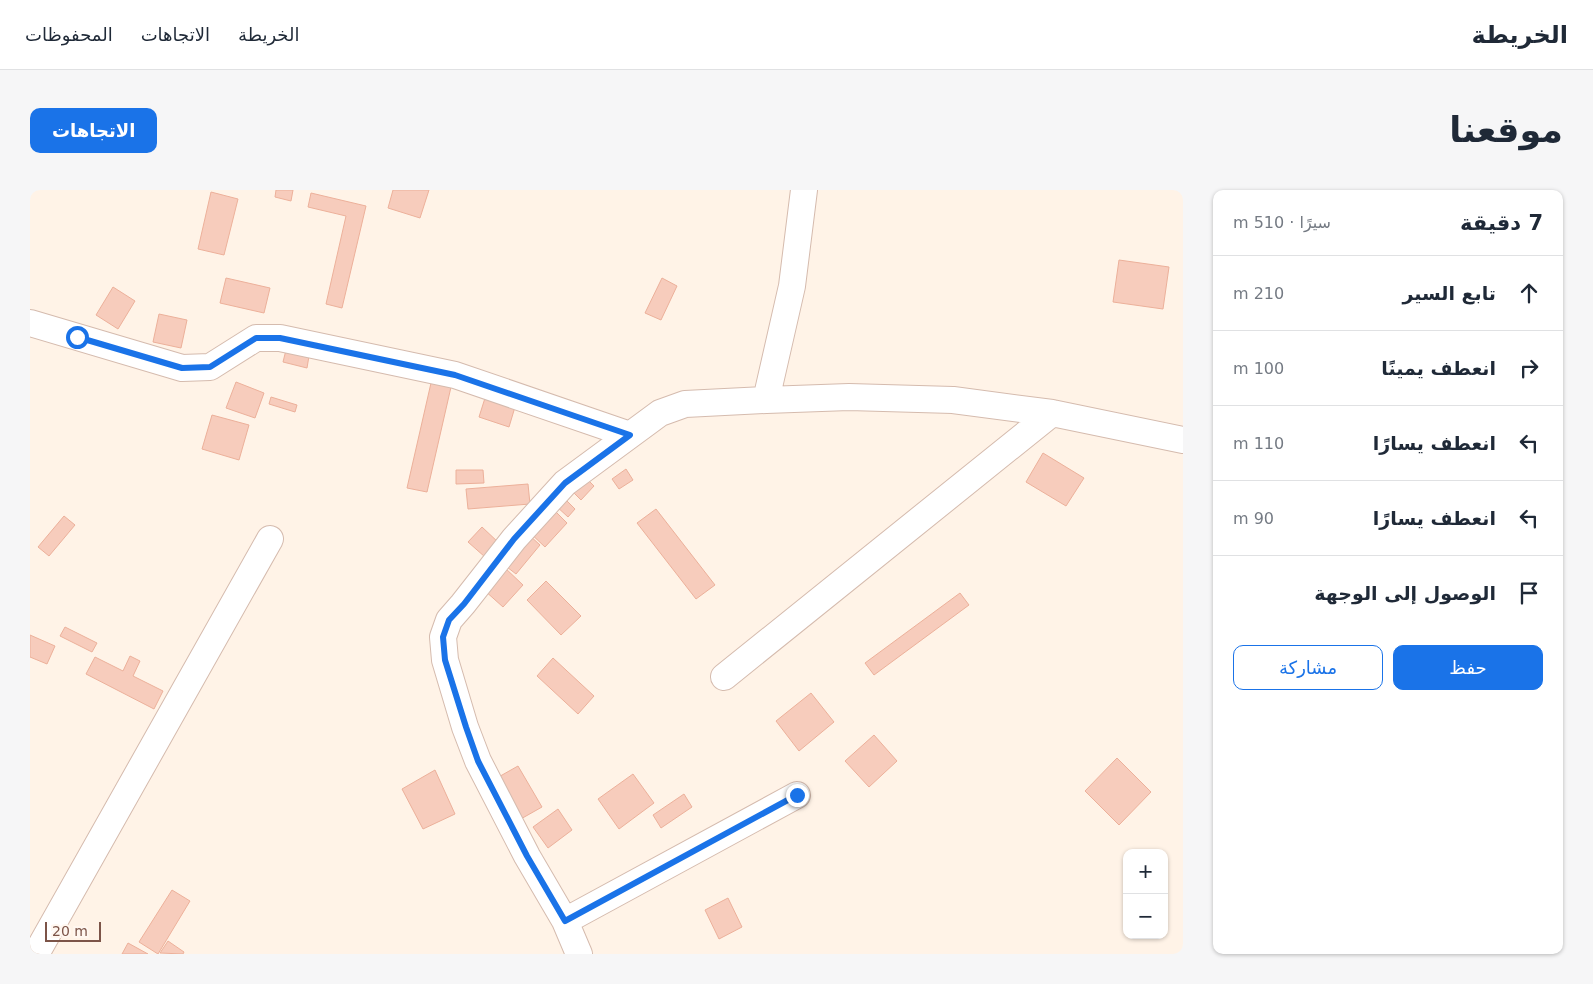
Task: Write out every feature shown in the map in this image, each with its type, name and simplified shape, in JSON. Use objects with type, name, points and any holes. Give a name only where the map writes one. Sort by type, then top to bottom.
[{"type":"street","points":[[766,400],[792,286],[804,190]]},
{"type":"street","points":[[30,323],[182,368],[210,367],[256,338],[280,338],[455,375],[630,435]]},
{"type":"street","points":[[579,954],[565,921],[527,856],[478,761],[445,660],[443,637],[449,620],[464,604],[514,539],[565,483],[660,413],[685,404],[849,398],[953,400],[1052,414],[1183,440]]},
{"type":"street","points":[[724,677],[1052,414]]},
{"type":"street","points":[[36,954],[270,539]]},
{"type":"street","points":[[565,921],[797,795]]},
{"type":"building","points":[[276,190],[293,190],[291,201],[275,197]]},
{"type":"building","points":[[393,190],[429,190],[420,218],[388,208]]},
{"type":"building","points":[[211,192],[238,199],[224,255],[198,249]]},
{"type":"building","points":[[311,193],[366,206],[342,308],[326,304],[346,216],[308,207]]},
{"type":"building","points":[[1119,260],[1169,267],[1163,309],[1113,302]]},
{"type":"building","points":[[226,278],[270,288],[264,313],[220,303]]},
{"type":"building","points":[[662,278],[677,286],[661,320],[645,313]]},
{"type":"building","points":[[113,287],[135,301],[118,329],[96,315]]},
{"type":"building","points":[[159,314],[187,320],[181,348],[153,342]]},
{"type":"building","points":[[286,350],[309,356],[307,368],[283,362]]},
{"type":"building","points":[[236,382],[264,393],[255,418],[226,408]]},
{"type":"building","points":[[431,383],[451,387],[427,492],[407,488]]},
{"type":"building","points":[[271,397],[297,405],[295,412],[269,404]]},
{"type":"building","points":[[485,398],[515,407],[509,427],[479,417]]},
{"type":"building","points":[[212,415],[249,425],[239,460],[202,449]]},
{"type":"building","points":[[1043,453],[1084,478],[1066,506],[1026,482]]},
{"type":"building","points":[[626,469],[633,480],[619,489],[612,479]]},
{"type":"building","points":[[456,470],[483,470],[484,483],[456,484]]},
{"type":"building","points":[[582,474],[594,486],[581,500],[569,488]]},
{"type":"building","points":[[528,484],[530,504],[468,509],[466,489]]},
{"type":"building","points":[[563,497],[575,509],[568,517],[555,505]]},
{"type":"building","points":[[551,507],[567,523],[545,547],[528,531]]},
{"type":"building","points":[[656,509],[715,585],[696,599],[637,523]]},
{"type":"building","points":[[64,516],[75,525],[49,556],[38,547]]},
{"type":"building","points":[[482,527],[499,543],[485,557],[468,542]]},
{"type":"building","points":[[528,534],[540,545],[516,574],[503,564]]},
{"type":"building","points":[[504,567],[523,585],[503,607],[484,590]]},
{"type":"building","points":[[546,581],[581,616],[561,635],[527,600]]},
{"type":"building","points":[[960,593],[969,605],[874,675],[865,663]]},
{"type":"building","points":[[65,627],[97,643],[92,652],[60,636]]},
{"type":"building","points":[[30,635],[55,646],[47,664],[30,657]]},
{"type":"building","points":[[130,656],[140,661],[133,676],[163,691],[154,709],[86,674],[95,657],[123,671]]},
{"type":"building","points":[[553,658],[594,696],[578,714],[537,676]]},
{"type":"building","points":[[811,693],[834,722],[799,751],[776,721]]},
{"type":"building","points":[[874,735],[897,761],[869,787],[845,761]]},
{"type":"building","points":[[1117,758],[1151,792],[1119,825],[1085,791]]},
{"type":"building","points":[[518,766],[542,807],[519,820],[495,779]]},
{"type":"building","points":[[435,770],[455,814],[423,829],[402,789]]},
{"type":"building","points":[[633,774],[654,803],[619,829],[598,799]]},
{"type":"building","points":[[684,794],[692,807],[661,828],[653,815]]},
{"type":"building","points":[[558,809],[572,830],[548,848],[533,827]]},
{"type":"building","points":[[172,890],[190,901],[158,954],[139,942]]},
{"type":"building","points":[[728,898],[742,927],[719,939],[705,910]]},
{"type":"building","points":[[168,941],[184,952],[183,954],[160,953]]},
{"type":"building","points":[[128,943],[148,954],[122,954]]},
{"type":"route","points":[[77,337],[182,368],[210,367],[256,338],[280,338],[455,375],[630,435],[565,483],[514,539],[464,604],[449,620],[443,637],[445,660],[478,761],[527,856],[565,921],[797,795]]}]
